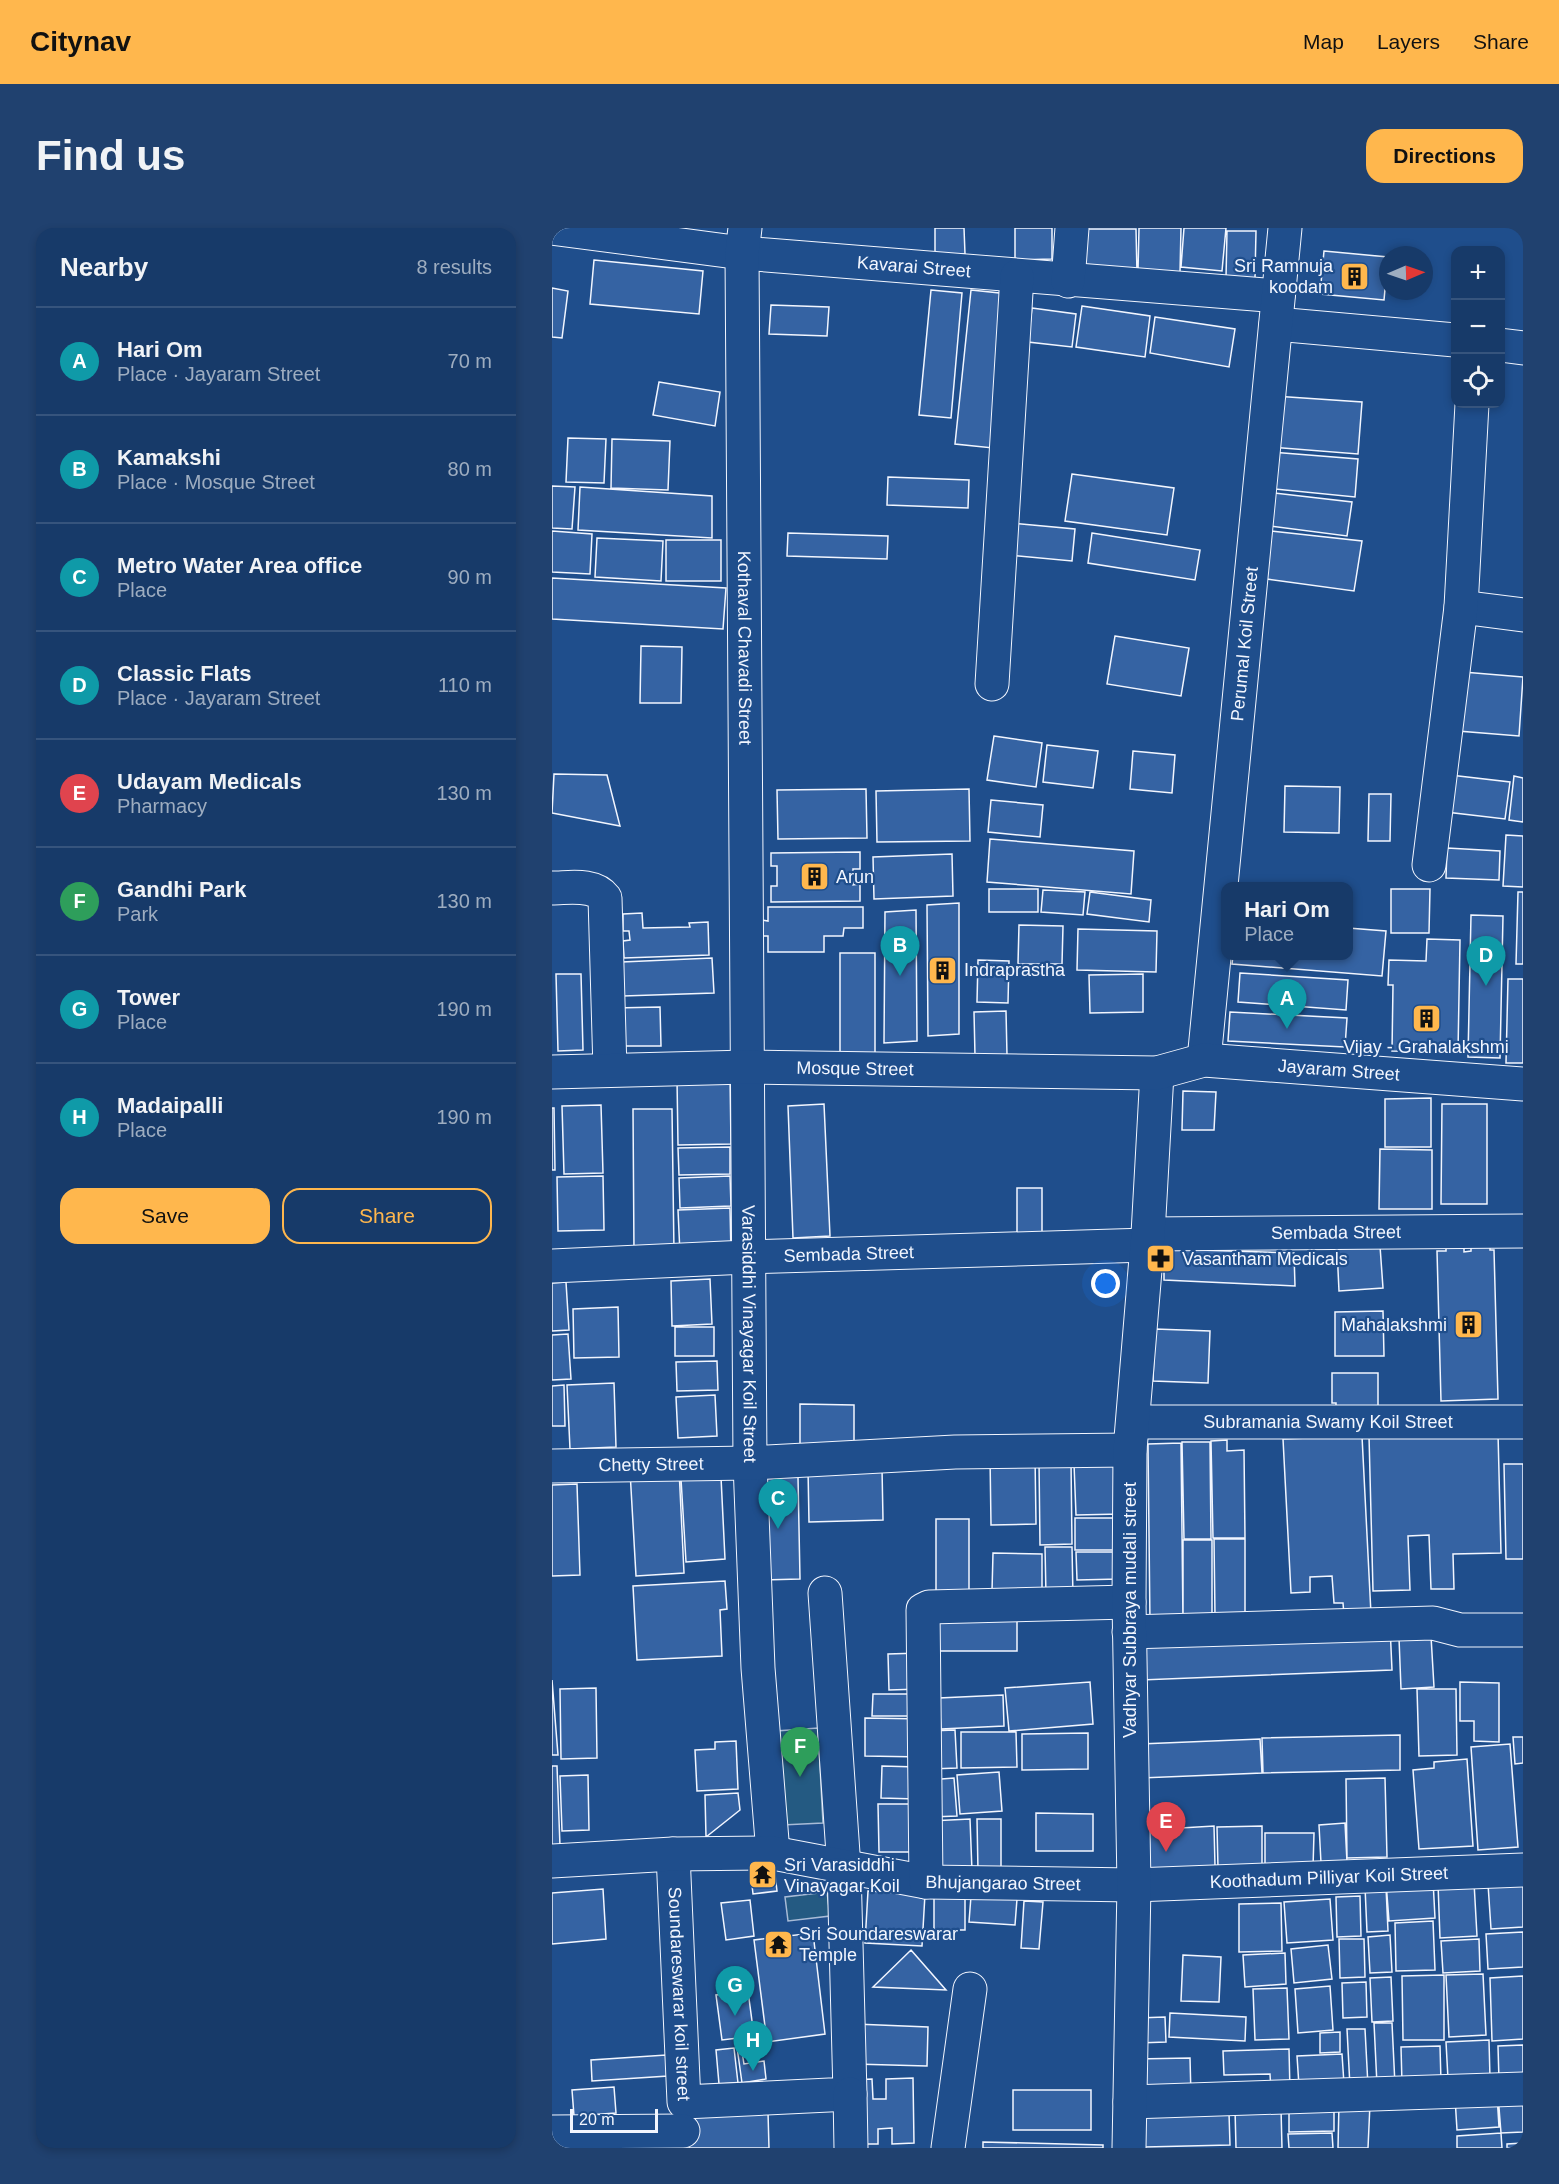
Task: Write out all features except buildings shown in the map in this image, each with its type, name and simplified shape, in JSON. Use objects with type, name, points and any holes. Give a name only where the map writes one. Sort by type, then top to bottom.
[{"type":"street","name":"Kavarai Street","points":[[552,228],[744,241],[1068,281],[1277,310],[1451,339]]},
{"type":"street","points":[[1068,281],[1072,228]]},
{"type":"street","name":"Perumal Koil Street","points":[[1221,882],[1285,228]]},
{"type":"street","name":"Kothaval Chavadi Street","points":[[744,241],[747,1066]]},
{"type":"street","points":[[992,684],[1017,276]]},
{"type":"street","points":[[1505,346],[1523,348]]},
{"type":"street","points":[[1429,866],[1461,607],[1472,408]]},
{"type":"street","points":[[1461,607],[1523,615]]},
{"type":"street","name":"Perumal Koil Street","points":[[1204,1060],[1221,885]]},
{"type":"street","points":[[552,888],[590,888],[600,891],[605,898],[610,1070]]},
{"type":"street","name":"Jayaram Street","points":[[1157,1073],[1204,1060],[1523,1084]]},
{"type":"street","name":"Mosque Street","points":[[552,1072],[747,1066],[1157,1073]]},
{"type":"street","name":"Varasiddhi Vinayagar Koil Street","points":[[747,1066],[750,1463],[758,1668],[773,1853]]},
{"type":"street","name":"Vadhyar Subbraya mudali street","points":[[1129,2148],[1134,1885],[1129,1617],[1132,1436],[1157,1073]]},
{"type":"street","name":"Sembada Street","points":[[552,1266],[1147,1240],[1523,1231]]},
{"type":"street","name":"Subramania Swamy Koil Street","points":[[750,1463],[955,1452],[1132,1436],[1523,1422]]},
{"type":"street","name":"Chetty Street","points":[[552,1466],[750,1463]]},
{"type":"street","points":[[825,1593],[843,1868],[851,2148]]},
{"type":"street","points":[[926,1882],[923,1610],[929,1607],[1129,1617],[1433,1623],[1460,1630],[1523,1630]]},
{"type":"street","name":"Bhujangarao Street","points":[[552,1861],[674,1854],[773,1853],[926,1882],[1134,1885]]},
{"type":"street","name":"Soundareswarar koil street","points":[[674,1854],[683,2127],[850,2094]]},
{"type":"street","name":"Koothadum Pilliyar Koil Street","points":[[1134,1885],[1523,1870]]},
{"type":"street","points":[[948,2148],[970,1989]]},
{"type":"street","points":[[1130,2102],[1523,2089]]},
{"type":"street","points":[[552,2132],[683,2127]]},
{"type":"shaded area","points":[[818,1728],[823,1823],[782,1825],[776,1731]]},
{"type":"shaded area","points":[[827,1892],[830,1916],[788,1921],[785,1897]]},
{"type":"place","name":"Sri Ramnuja koodam","points":[[1354,276]]},
{"type":"place","name":"Arun","points":[[815,877]]},
{"type":"place","name":"Indraprastha","points":[[943,970]]},
{"type":"place","name":"Kamakshi","points":[[900,976]]},
{"type":"place","name":"Classic Flats","points":[[1486,986]]},
{"type":"place","name":"Vijay - Grahalakshmi","points":[[1426,1018]]},
{"type":"place","name":"Hari Om","points":[[1287,1029]]},
{"type":"place","name":"Vasantham Medicals","points":[[1161,1259]]},
{"type":"place","name":"Mahalakshmi","points":[[1468,1325]]},
{"type":"place","name":"Metro Water Area office","points":[[778,1529]]},
{"type":"place","name":"Gandhi Park","points":[[800,1777]]},
{"type":"place","name":"Udayam Medicals","points":[[1166,1852]]},
{"type":"place","name":"Sri Varasiddhi Vinayagar Koil","points":[[763,1875]]},
{"type":"place","name":"Sri Soundareswarar Temple","points":[[778,1944]]},
{"type":"place","name":"Tower","points":[[735,2016]]},
{"type":"place","name":"Madaipalli","points":[[753,2071]]}]
